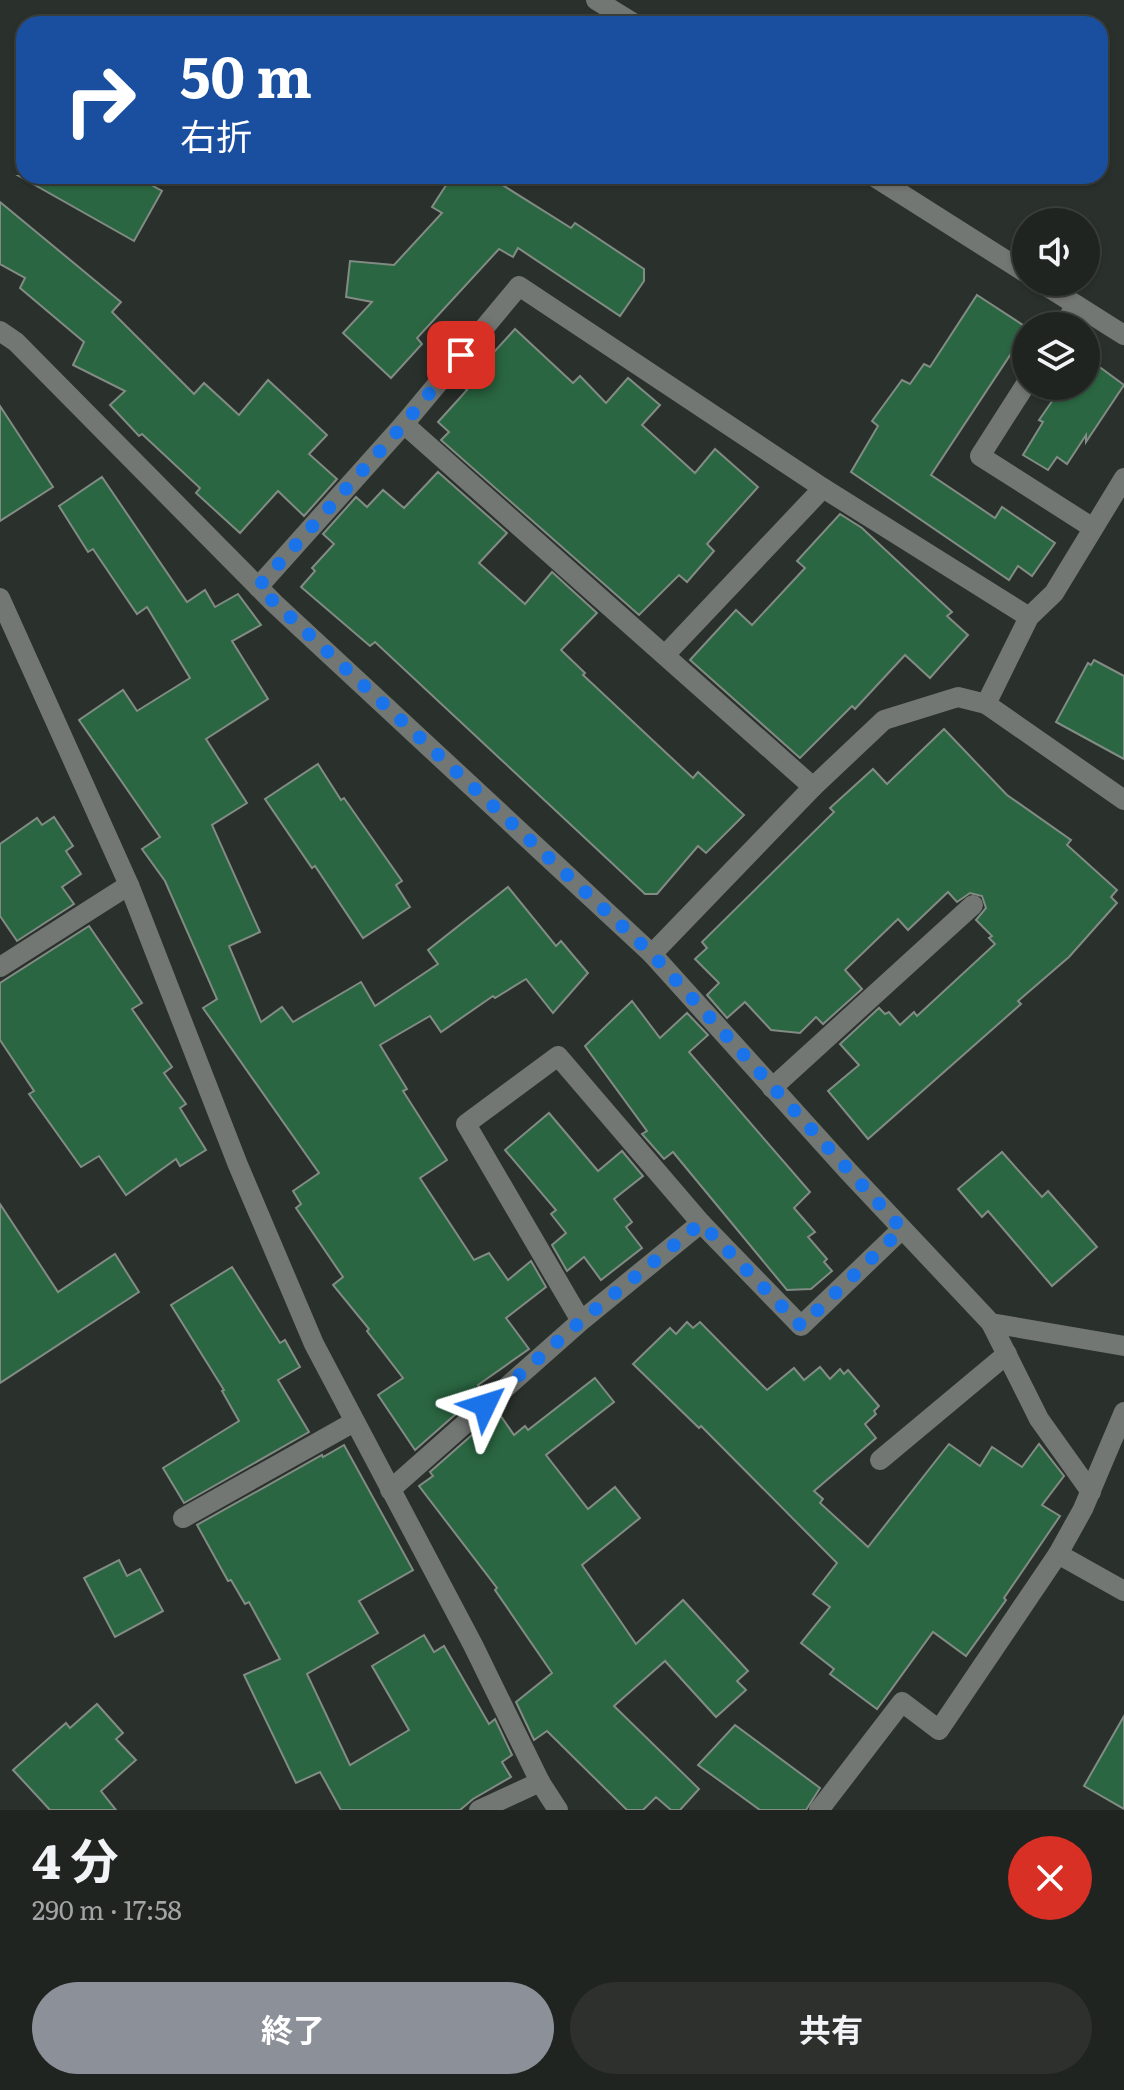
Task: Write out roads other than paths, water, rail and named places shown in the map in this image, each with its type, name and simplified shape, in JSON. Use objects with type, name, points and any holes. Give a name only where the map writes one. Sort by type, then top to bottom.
[{"type":"street","points":[[596,0],[622,16]]},
{"type":"street","points":[[886,184],[1012,264]]},
{"type":"street","points":[[258,587],[404,424],[519,286],[823,488],[1029,617]]},
{"type":"street","points":[[1062,296],[1124,335]]},
{"type":"street","points":[[1072,312],[1076,305]]},
{"type":"street","points":[[0,331],[16,342],[258,587],[652,954],[991,1323],[1039,1419],[1091,1492]]},
{"type":"street","points":[[1016,400],[980,456],[1093,528]]},
{"type":"street","points":[[404,424],[813,787]]},
{"type":"street","points":[[986,704],[1029,617],[1054,593],[1124,478]]},
{"type":"street","points":[[665,655],[823,488]]},
{"type":"street","points":[[0,598],[129,885],[248,1190],[314,1344],[473,1645],[540,1782],[558,1810]]},
{"type":"street","points":[[652,954],[813,787],[884,720],[958,697],[986,704],[1124,800]]},
{"type":"street","points":[[0,967],[129,885]]},
{"type":"street","points":[[772,1088],[973,905]]},
{"type":"street","points":[[581,1321],[466,1124],[558,1056],[701,1223],[801,1326],[902,1229]]},
{"type":"street","points":[[390,1490],[581,1321],[701,1223]]},
{"type":"street","points":[[991,1323],[1124,1346]]},
{"type":"street","points":[[880,1460],[1007,1354]]},
{"type":"street","points":[[819,1810],[902,1702],[939,1730],[1058,1554],[1091,1492],[1124,1412]]},
{"type":"street","points":[[183,1518],[354,1422]]},
{"type":"street","points":[[1058,1554],[1124,1591]]},
{"type":"street","points":[[479,1810],[540,1782]]}]
